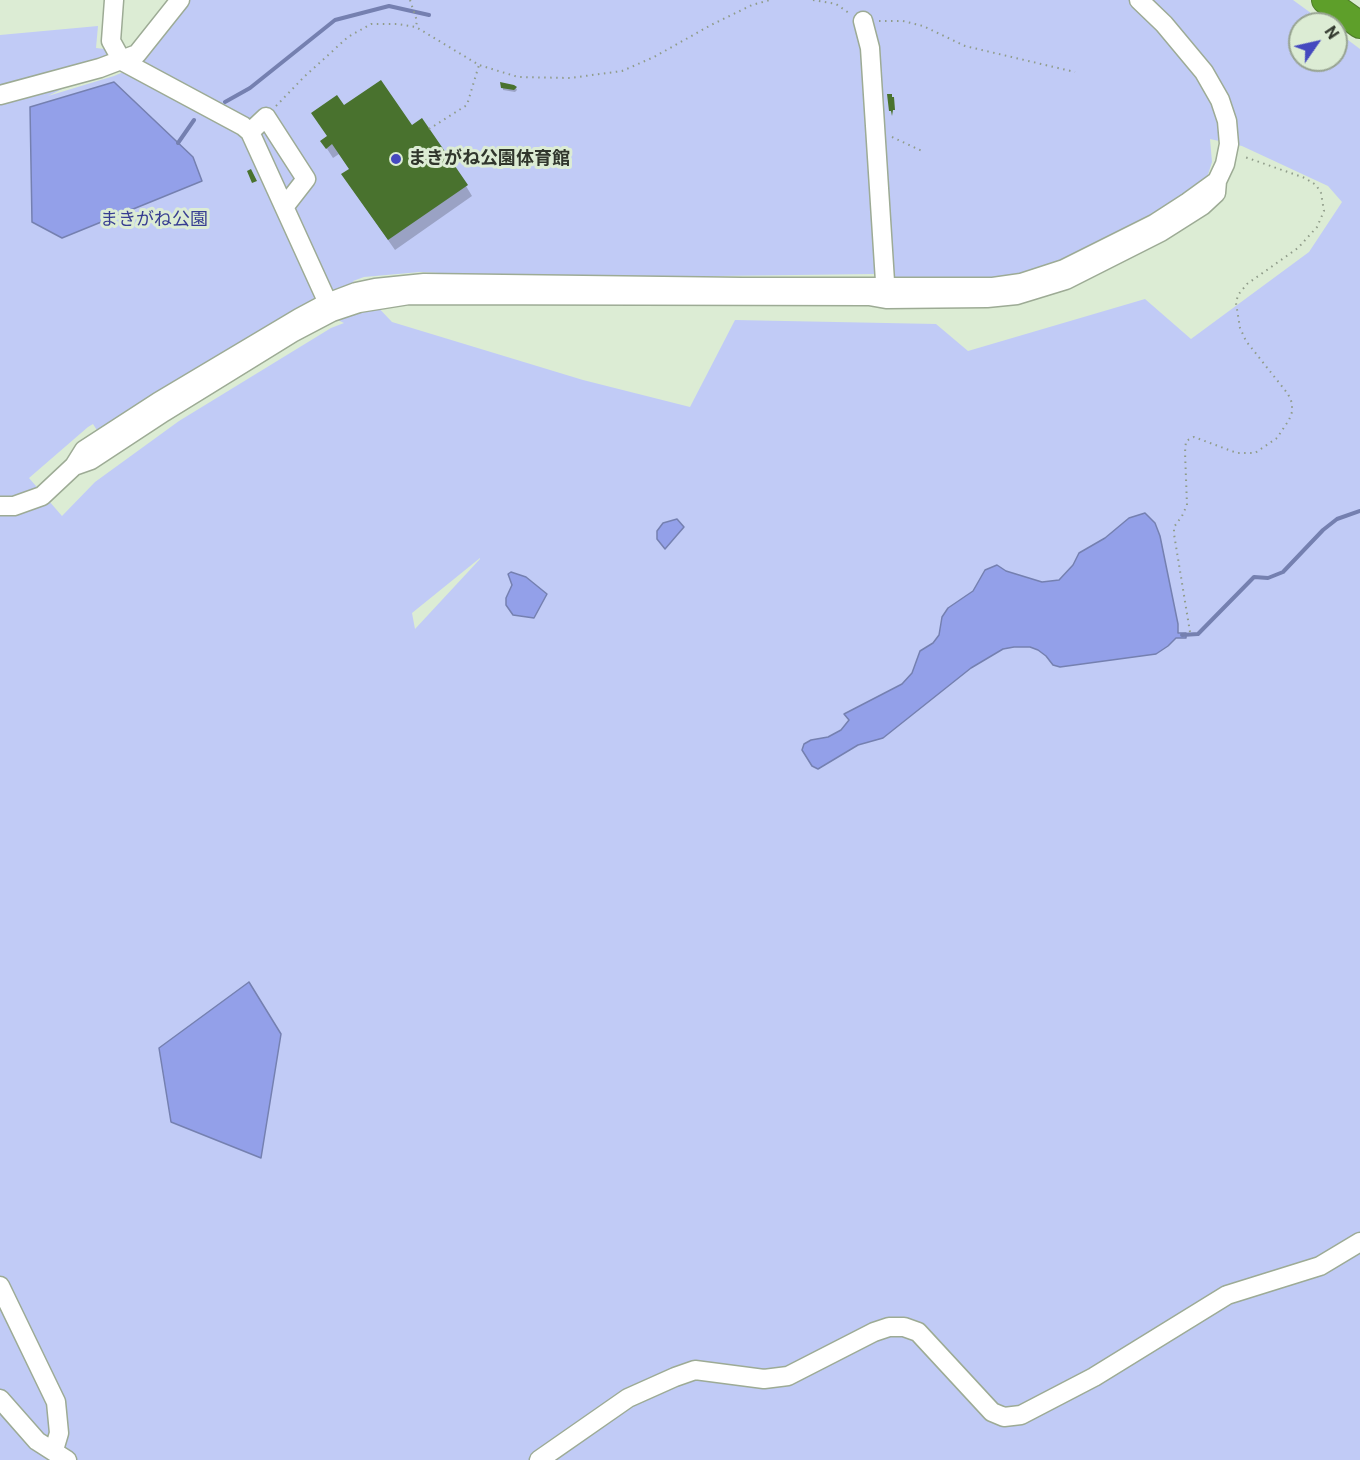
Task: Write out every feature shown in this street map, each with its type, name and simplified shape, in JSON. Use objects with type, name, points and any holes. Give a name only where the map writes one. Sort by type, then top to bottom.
[{"type":"highway","points":[[1325,0],[1360,25]]},
{"type":"street","points":[[114,0],[111,41],[122,61],[243,126],[250,132],[329,308]]},
{"type":"street","points":[[0,94],[122,61],[137,54],[180,0]]},
{"type":"street","points":[[0,506],[14,506],[42,496],[74,466],[84,450],[131,419],[299,318],[329,308],[356,292],[424,283],[886,293],[993,287],[1021,283],[1050,275],[1154,224],[1180,208],[1217,181],[1225,164],[1228,151],[1227,121],[1220,100],[1204,72],[1164,24],[1139,0]]},
{"type":"street","points":[[863,21],[870,48],[886,293]]},
{"type":"street","points":[[250,132],[266,117],[306,179],[285,206]]},
{"type":"street","points":[[539,1460],[628,1398],[675,1377],[695,1370],[764,1379],[788,1376],[873,1332],[889,1327],[904,1327],[918,1332],[992,1412],[1004,1417],[1021,1416],[1094,1377],[1227,1295],[1320,1266],[1360,1242]]},
{"type":"street","points":[[0,1286],[56,1402],[61,1455]]},
{"type":"street","points":[[0,1399],[37,1441],[61,1455]]},
{"type":"path","points":[[410,0],[417,21],[416,27]]},
{"type":"path","points":[[266,117],[304,77],[348,37],[371,24],[416,27],[479,65],[519,77],[570,78],[622,71],[654,57],[752,5],[770,0]]},
{"type":"path","points":[[813,0],[837,4],[863,21],[903,21],[923,26],[964,46],[1075,72]]},
{"type":"path","points":[[429,129],[467,105],[479,65]]},
{"type":"path","points":[[875,130],[922,151]]},
{"type":"path","points":[[1190,632],[1174,534],[1174,527],[1187,505],[1186,441],[1194,437],[1237,453],[1255,453],[1277,438],[1289,420],[1292,403],[1288,394],[1246,341],[1240,328],[1236,303],[1238,295],[1247,284],[1299,248],[1317,227],[1324,211],[1321,193],[1316,185],[1305,178],[1228,151]]},
{"type":"green space","name":"まきがね公園","points":[[169,0],[1293,0],[1310,12],[1288,12],[1288,72],[1348,72],[1348,40],[1360,49],[1360,1460],[0,1460],[0,35],[98,26],[96,48],[131,52]],"holes":[[[102,69],[128,70],[48,96]],[[1210,139],[1242,146],[1328,186],[1342,202],[1309,252],[1191,339],[1145,299],[968,351],[936,324],[735,320],[690,407],[583,380],[392,322],[353,281],[364,277],[420,272],[500,276],[640,277],[873,274],[894,277],[902,284],[1014,280],[1063,265],[1188,198],[1205,184],[1212,162]],[[308,305],[344,323],[331,328],[179,421],[95,482],[62,516],[29,478],[88,427],[93,424],[100,435]],[[480,559],[415,629],[412,613]]]},
{"type":"water","points":[[114,82],[193,157],[202,181],[62,238],[32,222],[30,107]]},
{"type":"water","points":[[1145,513],[1155,523],[1160,536],[1178,633],[1186,633],[1186,638],[1176,638],[1156,654],[1060,667],[1053,665],[1046,656],[1030,647],[1003,649],[971,668],[883,738],[858,745],[818,769],[812,766],[802,750],[804,744],[811,740],[828,737],[841,730],[849,720],[844,714],[902,684],[912,673],[920,651],[933,643],[939,635],[942,617],[948,608],[973,591],[985,570],[997,565],[1006,571],[1042,582],[1059,580],[1073,565],[1079,553],[1105,538],[1129,518]]},
{"type":"water","points":[[677,519],[684,527],[665,549],[657,539],[657,531],[663,523]]},
{"type":"water","points":[[511,572],[526,577],[547,594],[534,618],[513,615],[506,605],[506,598],[512,585],[508,574]]},
{"type":"water","points":[[249,982],[281,1034],[261,1158],[171,1122],[159,1048]]},
{"type":"building","name":"まきがね公園体育館","points":[[381,80],[412,125],[422,118],[468,185],[388,240],[341,174],[349,169],[332,144],[326,149],[320,141],[327,136],[311,113],[337,95],[344,105]]},
{"type":"building","points":[[500,82],[517,87],[514,90],[501,88]]},
{"type":"building","points":[[887,94],[892,94],[894,97],[895,110],[892,116],[889,111]]},
{"type":"building","points":[[251,169],[257,181],[252,183],[247,171]]},
{"type":"waterway","points":[[225,102],[250,88],[335,20],[389,6],[429,15]]},
{"type":"waterway","points":[[178,143],[194,120]]},
{"type":"waterway","points":[[1182,635],[1198,634],[1254,577],[1268,578],[1283,572],[1323,530],[1337,519],[1360,511]]},
{"type":"place","name":"まきがね公園体育館","points":[[396,159]]}]
